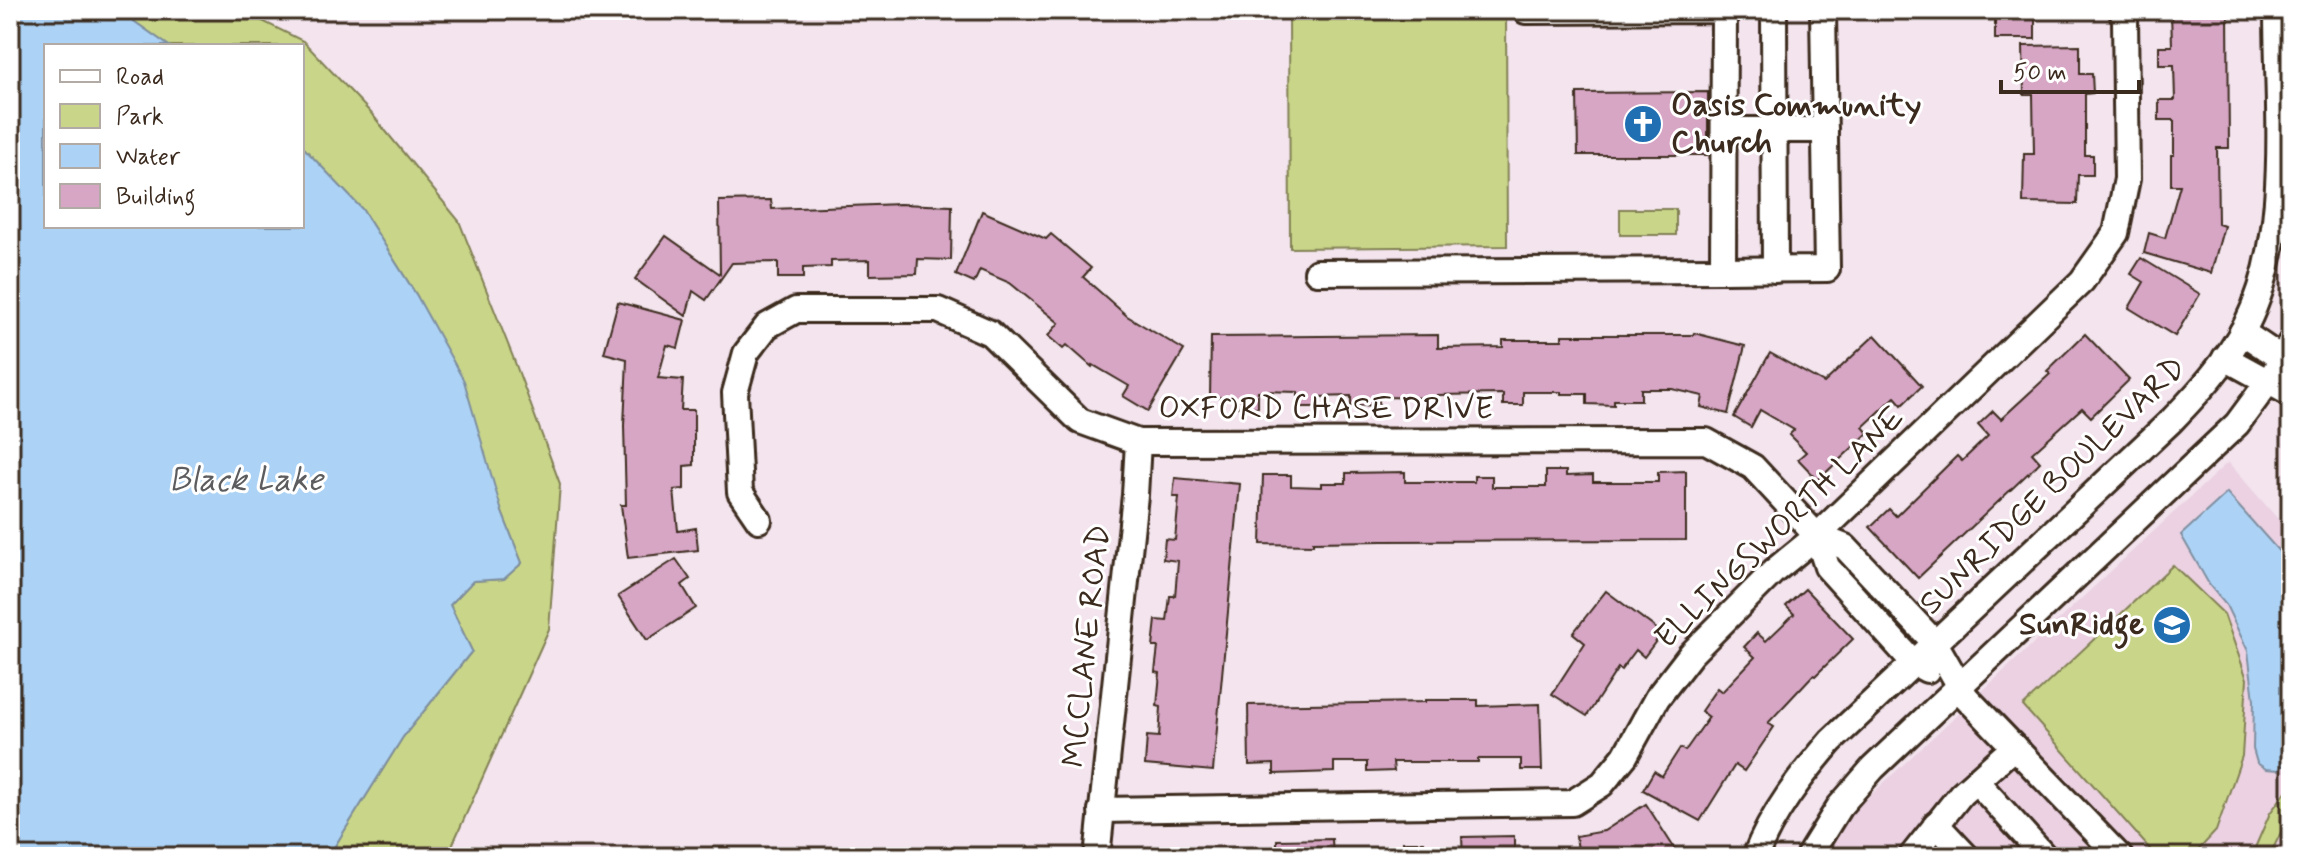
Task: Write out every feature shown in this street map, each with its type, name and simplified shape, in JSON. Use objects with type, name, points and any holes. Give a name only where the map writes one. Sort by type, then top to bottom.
[{"type":"street","points":[[1526,11],[1724,10],[1723,270]]},
{"type":"street","points":[[1774,10],[1775,270]]},
{"type":"street","points":[[1317,272],[1827,269],[1823,10]]},
{"type":"street","name":"ELLINGSWORTH LANE","points":[[1101,810],[1572,803],[1602,784],[1625,756],[1657,698],[1691,654],[1774,571],[1817,536],[2082,281],[2116,233],[2127,179],[2125,19],[2121,10]]},
{"type":"street","name":"SUNRIDGE BOULEVARD","points":[[1755,857],[1775,816],[1800,777],[1831,741],[2171,421],[2210,381],[2242,332],[2257,300],[2266,270],[2278,210],[2277,10]]},
{"type":"street","points":[[1724,130],[1825,130]]},
{"type":"street","name":"OXFORD CHASE DRIVE","points":[[759,520],[740,492],[735,393],[746,353],[767,326],[796,310],[938,310],[990,333],[1080,421],[1138,442],[1706,441],[1753,467],[1817,536],[1827,567],[1914,663],[1958,686]]},
{"type":"street","points":[[1808,857],[1839,807],[1873,768],[2218,444],[2248,411],[2288,355],[2242,332]]},
{"type":"street","points":[[2225,358],[2291,394]]},
{"type":"street","name":"MCCLANE ROAD","points":[[1097,857],[1138,442]]},
{"type":"street","name":"OXFORD CHASE DRIVE","points":[[1817,536],[1845,547],[1935,643],[1958,686]]},
{"type":"street","points":[[1865,608],[1884,589]]},
{"type":"street","points":[[1958,686],[2120,857]]},
{"type":"street","points":[[1911,857],[1936,824],[1976,781],[2014,747]]},
{"type":"street","points":[[1976,781],[2045,857]]},
{"type":"street","points":[[1936,824],[1967,857]]},
{"type":"shaded area","name":"SunRidge","points":[[2228,462],[2291,534],[2291,857],[1810,857],[1861,804]]},
{"type":"green space","points":[[118,10],[240,10],[303,41],[371,113],[459,221],[560,484],[549,629],[447,857],[328,857],[403,737],[472,651],[450,605],[473,581],[504,579],[522,563],[417,296],[362,209],[304,148],[304,44],[166,44]]},
{"type":"green space","points":[[1289,10],[1506,10],[1507,246],[1290,248]]},
{"type":"green space","points":[[1620,209],[1676,209],[1676,235],[1620,235]]},
{"type":"green space","points":[[2173,565],[2224,614],[2247,679],[2242,756],[2216,831],[2192,857],[2157,857],[2023,706]]},
{"type":"green space","points":[[2291,785],[2291,812],[2269,857],[2251,857],[2270,813]]},
{"type":"water","name":"Black Lake","points":[[10,10],[118,10],[166,44],[44,44],[44,228],[304,228],[304,148],[362,209],[417,296],[464,381],[502,512],[522,563],[504,579],[473,581],[450,605],[472,651],[403,737],[328,857],[10,857]]},
{"type":"water","points":[[2227,493],[2291,565],[2291,756],[2279,770],[2266,769],[2257,763],[2253,749],[2254,700],[2248,651],[2226,605],[2210,586],[2181,535]]},
{"type":"building","points":[[1995,10],[2035,10],[2035,39],[1995,39]]},
{"type":"building","points":[[2171,10],[2228,10],[2229,148],[2217,148],[2218,224],[2224,226],[2211,273],[2144,253],[2149,233],[2165,238],[2180,185],[2171,185],[2174,120],[2159,120],[2159,100],[2175,100],[2174,65],[2159,65],[2159,46],[2172,46]]},
{"type":"building","points":[[2080,45],[2080,74],[2092,74],[2093,93],[2085,94],[2085,155],[2093,155],[2093,175],[2078,175],[2077,204],[2023,203],[2024,154],[2034,154],[2033,95],[2024,95],[2023,46]]},
{"type":"building","name":"Oasis Community Church","points":[[1708,92],[1708,155],[1578,155],[1577,93]]},
{"type":"building","points":[[771,200],[772,209],[900,204],[952,206],[951,260],[918,259],[917,274],[870,275],[870,260],[831,261],[831,267],[803,268],[803,278],[778,278],[778,262],[732,263],[706,300],[693,291],[686,316],[635,279],[666,236],[720,274],[719,201]]},
{"type":"building","points":[[982,211],[1046,239],[1051,234],[1091,268],[1083,277],[1127,316],[1184,350],[1148,411],[1123,396],[1129,386],[1092,367],[1067,345],[1063,349],[1048,336],[1059,323],[1010,283],[980,270],[974,283],[956,275]]},
{"type":"building","points":[[2141,258],[2200,294],[2175,336],[2129,308],[2144,282],[2131,274]]},
{"type":"building","points":[[618,302],[685,320],[678,348],[667,345],[658,378],[683,380],[681,410],[694,410],[694,465],[684,466],[684,489],[674,490],[678,531],[696,528],[698,550],[628,558],[621,505],[626,505],[624,426],[627,359],[604,353]]},
{"type":"building","points":[[1694,333],[1745,346],[1728,414],[1701,407],[1703,396],[1672,389],[1641,389],[1641,400],[1614,400],[1614,405],[1587,404],[1587,394],[1561,392],[1523,392],[1523,405],[1503,405],[1503,394],[1437,395],[1437,398],[1379,397],[1379,405],[1351,406],[1351,396],[1317,397],[1317,407],[1298,407],[1298,392],[1258,391],[1258,407],[1237,407],[1237,398],[1210,397],[1211,337],[1438,335],[1438,348],[1503,347],[1503,340],[1562,340],[1562,335]]},
{"type":"building","points":[[2085,334],[2129,380],[2091,417],[2082,408],[2032,453],[2040,462],[1918,578],[1870,527],[1889,509],[1896,516],[1957,456],[1962,461],[1988,436],[1978,425],[1993,411],[2001,419],[2050,374],[2047,371]]},
{"type":"building","points":[[1875,335],[1922,386],[1902,405],[1895,397],[1863,427],[1868,433],[1818,480],[1798,459],[1806,452],[1789,435],[1794,430],[1760,410],[1751,427],[1734,417],[1770,353],[1824,383]]},
{"type":"building","points":[[1546,471],[1566,471],[1566,476],[1593,475],[1593,482],[1658,482],[1658,472],[1686,471],[1686,540],[1261,544],[1263,475],[1291,475],[1291,486],[1322,487],[1322,483],[1346,483],[1346,473],[1405,472],[1405,482],[1474,482],[1474,476],[1492,476],[1492,487],[1546,487]]},
{"type":"building","points":[[1175,478],[1240,484],[1213,771],[1145,765],[1147,736],[1159,737],[1161,707],[1157,706],[1160,673],[1155,672],[1158,647],[1153,647],[1156,620],[1167,621],[1170,596],[1175,596],[1178,561],[1163,559],[1165,539],[1175,540],[1179,497],[1173,497]]},
{"type":"building","points":[[676,559],[690,579],[682,585],[696,608],[647,640],[618,596]]},
{"type":"building","points":[[1805,589],[1853,639],[1813,675],[1768,723],[1774,727],[1744,771],[1735,765],[1700,821],[1643,790],[1654,771],[1662,776],[1680,748],[1685,751],[1709,717],[1701,711],[1717,688],[1722,692],[1755,657],[1744,647],[1757,633],[1766,641],[1794,614],[1786,606]]},
{"type":"building","points":[[1606,591],[1662,633],[1644,657],[1636,650],[1621,670],[1618,668],[1587,716],[1552,694],[1585,643],[1573,633]]},
{"type":"building","points":[[1478,700],[1478,706],[1540,704],[1542,770],[1521,770],[1521,759],[1393,762],[1394,771],[1367,772],[1367,762],[1334,762],[1334,772],[1274,774],[1274,764],[1249,765],[1248,705]]},
{"type":"building","points":[[1646,804],[1680,857],[1579,857],[1576,836],[1604,831]]},
{"type":"building","points":[[1514,836],[1514,857],[1463,857],[1462,837]]},
{"type":"building","points":[[1332,839],[1333,857],[1277,857],[1277,840]]},
{"type":"building","points":[[1403,842],[1424,842],[1424,857],[1403,857]]},
{"type":"place","name":"Oasis Community Church","points":[[1643,124]]},
{"type":"place","name":"SunRidge","points":[[2172,625]]}]
